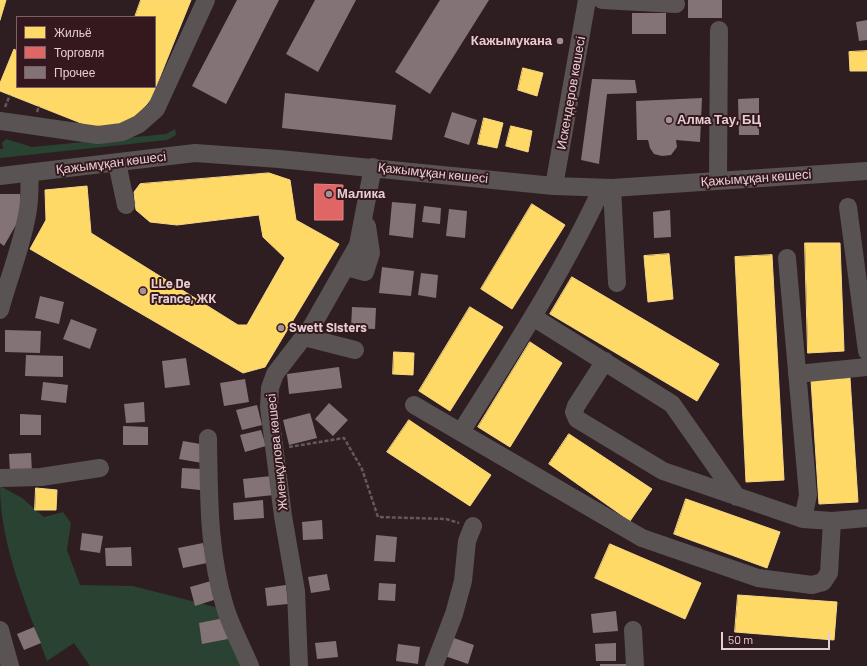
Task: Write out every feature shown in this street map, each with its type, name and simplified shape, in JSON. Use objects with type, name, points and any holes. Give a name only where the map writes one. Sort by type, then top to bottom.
[{"type":"street","points":[[0,121],[98,135],[122,132],[139,124],[156,109],[206,0]]},
{"type":"street","name":"Искендеров көшесі","points":[[554,186],[587,0]]},
{"type":"street","points":[[602,0],[676,4]]},
{"type":"street","points":[[718,181],[719,30]]},
{"type":"street","name":"Қажымұқан көшесі","points":[[0,176],[195,153],[235,154],[554,186],[607,188],[867,171]]},
{"type":"street","points":[[117,163],[126,205]]},
{"type":"street","name":"Жиенқұлова көшесі","points":[[300,666],[296,592],[283,516],[269,407],[270,388],[275,374],[304,337],[347,267],[358,245],[373,167]]},
{"type":"street","points":[[0,310],[6,286],[14,268],[29,208],[30,173]]},
{"type":"street","points":[[607,188],[617,282]]},
{"type":"street","points":[[461,432],[533,317],[607,188]]},
{"type":"street","points":[[848,207],[867,351]]},
{"type":"street","points":[[787,258],[808,495],[803,519]]},
{"type":"street","points":[[533,317],[672,404],[737,497]]},
{"type":"street","points":[[304,337],[355,350]]},
{"type":"street","points":[[605,361],[576,406],[574,412],[577,419],[663,471],[803,519],[832,521],[867,518]]},
{"type":"street","points":[[797,374],[867,367]]},
{"type":"street","points":[[414,405],[642,538],[758,578],[812,585],[823,582],[829,573],[832,521]]},
{"type":"street","points":[[208,438],[209,515],[211,540],[225,607],[250,666]]},
{"type":"street","points":[[0,478],[47,476],[100,468]]},
{"type":"street","points":[[434,666],[454,614],[463,581],[468,541],[473,526]]},
{"type":"street","points":[[0,630],[10,666]]},
{"type":"street","points":[[634,630],[635,666]]},
{"type":"path","points":[[275,449],[344,438],[362,469],[378,517],[446,519],[473,526]]},
{"type":"green space","points":[[175,129],[176,135],[167,140],[0,158],[0,149],[3,149],[2,143],[6,139],[32,147],[166,134]]},
{"type":"green space","points":[[0,486],[22,498],[44,517],[63,512],[71,523],[67,550],[80,585],[133,586],[223,609],[241,666],[90,666],[74,643],[47,661],[23,597],[10,553],[1,508]]},
{"type":"building: Жильё","points":[[0,0],[6,0],[0,20]]},
{"type":"building: Жильё","points":[[141,0],[191,0],[156,87],[156,16],[135,16]]},
{"type":"building: Жильё","points":[[14,49],[16,50],[16,88],[155,88],[151,99],[132,122],[96,129],[0,91],[0,83]]},
{"type":"building: Жильё","points":[[867,51],[867,71],[850,71],[849,52]]},
{"type":"building: Жильё","points":[[523,68],[543,73],[537,96],[518,90]]},
{"type":"building: Жильё","points":[[484,118],[503,123],[497,148],[478,144]]},
{"type":"building: Жильё","points":[[511,126],[532,131],[528,152],[506,146]]},
{"type":"building: Жильё","name":"LLe De France, ЖК","points":[[269,173],[290,180],[296,220],[339,244],[265,367],[243,373],[30,249],[46,220],[45,190],[87,186],[91,233],[238,325],[247,325],[285,258],[263,237],[259,215],[177,225],[150,222],[136,210],[134,192],[140,184]]},
{"type":"building: Жильё","points":[[532,204],[565,225],[512,309],[481,289]]},
{"type":"building: Жильё","points":[[805,243],[840,243],[844,351],[808,353]]},
{"type":"building: Жильё","points":[[669,254],[673,299],[648,302],[644,256]]},
{"type":"building: Жильё","points":[[772,255],[784,480],[746,482],[735,257]]},
{"type":"building: Жильё","points":[[572,277],[719,364],[697,401],[550,314]]},
{"type":"building: Жильё","points":[[470,307],[503,327],[450,411],[419,391]]},
{"type":"building: Жильё","points":[[530,342],[562,363],[510,447],[478,427]]},
{"type":"building: Жильё","points":[[394,352],[414,353],[413,375],[393,374]]},
{"type":"building: Жильё","points":[[850,378],[858,502],[819,504],[811,380]]},
{"type":"building: Жильё","points":[[409,420],[491,475],[470,506],[387,452]]},
{"type":"building: Жильё","points":[[569,434],[652,489],[630,521],[549,464]]},
{"type":"building: Жильё","points":[[36,488],[57,490],[56,510],[35,510]]},
{"type":"building: Жильё","points":[[686,499],[780,532],[767,568],[674,534]]},
{"type":"building: Жильё","points":[[610,544],[701,583],[685,619],[595,578]]},
{"type":"building: Жильё","points":[[738,595],[837,602],[834,640],[735,632]]},
{"type":"building: Торговля","points":[[315,184],[343,185],[343,220],[315,220]]},
{"type":"building: Прочее","points":[[237,0],[279,0],[226,104],[192,86]]},
{"type":"building: Прочее","points":[[315,0],[356,0],[318,72],[286,54]]},
{"type":"building: Прочее","points":[[440,0],[489,0],[430,94],[395,72]]},
{"type":"building: Прочее","points":[[688,0],[722,0],[722,18],[688,18]]},
{"type":"building: Прочее","points":[[632,13],[666,13],[666,34],[632,34]]},
{"type":"building: Прочее","points":[[867,20],[867,40],[859,41],[856,22]]},
{"type":"building: Прочее","points":[[592,79],[635,80],[637,93],[607,94],[599,164],[581,160]]},
{"type":"building: Прочее","points":[[285,93],[396,105],[392,140],[282,128]]},
{"type":"building: Прочее","name":"Алма Тау, БЦ","points":[[702,98],[700,142],[676,140],[677,147],[671,155],[662,156],[654,154],[650,148],[648,140],[637,140],[636,101]]},
{"type":"building: Прочее","points":[[759,98],[759,135],[739,135],[738,99]]},
{"type":"building: Прочее","points":[[452,112],[477,120],[469,145],[444,137]]},
{"type":"building: Прочее","points":[[0,194],[20,194],[21,216],[4,246],[0,243]]},
{"type":"building: Прочее","points":[[392,202],[416,204],[413,238],[389,235]]},
{"type":"building: Прочее","points":[[424,206],[441,208],[440,224],[422,222]]},
{"type":"building: Прочее","points":[[449,209],[467,211],[465,238],[446,236]]},
{"type":"building: Прочее","points":[[670,210],[671,237],[654,238],[653,212]]},
{"type":"building: Прочее","points":[[382,267],[414,271],[411,296],[379,293]]},
{"type":"building: Прочее","points":[[421,273],[438,275],[436,298],[418,295]]},
{"type":"building: Прочее","points":[[40,296],[64,302],[59,324],[35,318]]},
{"type":"building: Прочее","points":[[352,307],[376,308],[375,329],[351,328]]},
{"type":"building: Прочее","points":[[71,319],[97,329],[90,349],[63,339]]},
{"type":"building: Прочее","points":[[5,330],[41,331],[40,353],[5,352]]},
{"type":"building: Прочее","points":[[26,355],[63,356],[63,377],[25,376]]},
{"type":"building: Прочее","points":[[186,358],[190,385],[165,388],[162,361]]},
{"type":"building: Прочее","points":[[339,367],[342,388],[289,394],[287,374]]},
{"type":"building: Прочее","points":[[245,379],[249,402],[224,406],[220,383]]},
{"type":"building: Прочее","points":[[43,382],[68,385],[66,403],[41,400]]},
{"type":"building: Прочее","points":[[144,402],[145,422],[126,423],[124,404]]},
{"type":"building: Прочее","points":[[329,403],[348,420],[333,436],[315,419]]},
{"type":"building: Прочее","points":[[257,405],[262,425],[242,430],[236,410]]},
{"type":"building: Прочее","points":[[310,413],[317,438],[289,445],[283,420]]},
{"type":"building: Прочее","points":[[20,414],[41,415],[41,435],[20,435]]},
{"type":"building: Прочее","points":[[123,426],[148,427],[148,445],[123,445]]},
{"type":"building: Прочее","points":[[261,430],[266,446],[245,452],[240,435]]},
{"type":"building: Прочее","points":[[183,441],[206,445],[202,463],[179,459]]},
{"type":"building: Прочее","points":[[31,453],[32,472],[10,473],[9,454]]},
{"type":"building: Прочее","points":[[182,468],[201,469],[200,490],[181,488]]},
{"type":"building: Прочее","points":[[271,476],[274,495],[245,498],[243,479]]},
{"type":"building: Прочее","points":[[263,500],[264,518],[234,520],[233,503]]},
{"type":"building: Прочее","points":[[322,520],[323,539],[303,540],[302,522]]},
{"type":"building: Прочее","points":[[82,533],[103,536],[100,553],[80,550]]},
{"type":"building: Прочее","points":[[376,535],[397,537],[395,562],[374,561]]},
{"type":"building: Прочее","points":[[203,543],[207,563],[183,568],[178,548]]},
{"type":"building: Прочее","points":[[131,547],[132,566],[106,566],[105,548]]},
{"type":"building: Прочее","points":[[327,574],[330,590],[311,593],[308,577]]},
{"type":"building: Прочее","points":[[211,581],[217,599],[195,606],[190,587]]},
{"type":"building: Прочее","points":[[379,583],[396,584],[395,601],[378,600]]},
{"type":"building: Прочее","points":[[286,585],[288,604],[267,606],[265,588]]},
{"type":"building: Прочее","points":[[616,611],[618,631],[593,633],[591,614]]},
{"type":"building: Прочее","points":[[224,618],[228,639],[202,644],[199,623]]},
{"type":"building: Прочее","points":[[34,627],[41,643],[24,650],[17,634]]},
{"type":"building: Прочее","points":[[451,637],[474,645],[468,664],[445,656]]},
{"type":"building: Прочее","points":[[336,641],[338,657],[317,659],[315,643]]},
{"type":"building: Прочее","points":[[616,643],[616,661],[596,661],[595,644]]},
{"type":"building: Прочее","points":[[398,644],[420,647],[418,664],[396,661]]},
{"type":"building: Прочее","points":[[600,664],[626,664],[626,666],[600,666]]},
{"type":"place","name":"Кажымукана","points":[[560,41]]},
{"type":"place","name":"Алма Тау, БЦ","points":[[669,120]]},
{"type":"place","name":"Малика","points":[[329,194]]},
{"type":"place","name":"LLe De France, ЖК","points":[[143,291]]},
{"type":"place","name":"Swett Sisters","points":[[281,328]]}]
